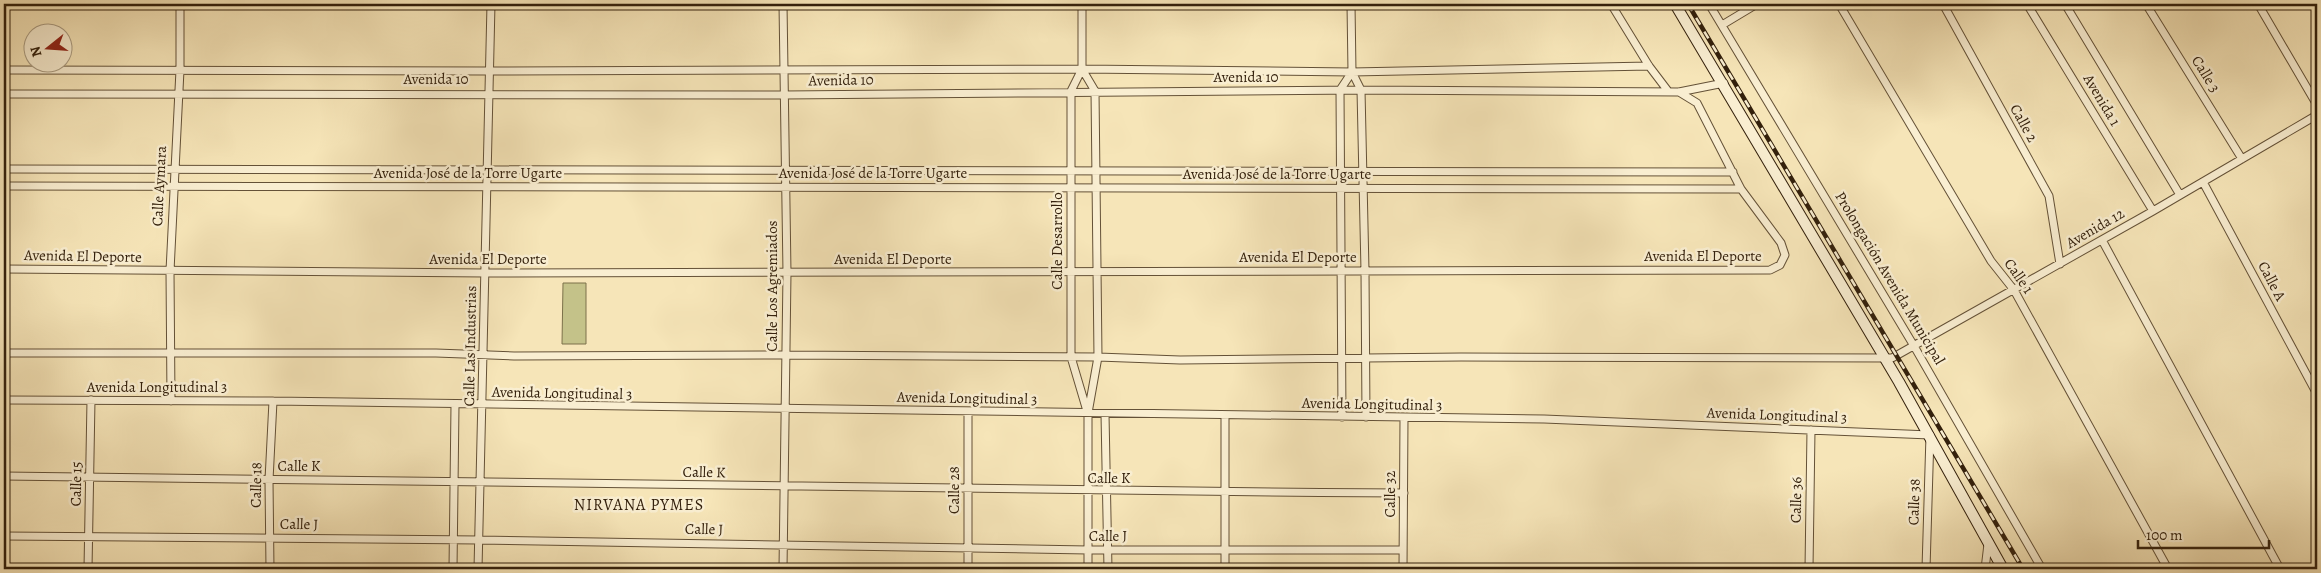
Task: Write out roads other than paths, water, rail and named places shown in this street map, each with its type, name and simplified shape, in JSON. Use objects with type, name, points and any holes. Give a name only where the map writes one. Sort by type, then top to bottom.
[{"type":"main road","points":[[1675,4],[1724,83],[1885,357],[2003,569]]},
{"type":"street","name":"Calle Aymara","points":[[171,401],[170,271],[172,186],[180,70],[180,4]]},
{"type":"street","name":"Calle Las Industrias","points":[[478,569],[491,4]]},
{"type":"street","name":"Calle Los Agremiados","points":[[783,4],[787,186],[783,569]]},
{"type":"street","name":"Calle Desarrollo","points":[[1082,4],[1082,69],[1071,92],[1071,356],[1088,413]]},
{"type":"street","points":[[1351,4],[1352,72],[1361,90],[1366,417]]},
{"type":"street","points":[[1612,4],[1649,66],[1668,91]]},
{"type":"street","name":"Prolongación Avenida Municipal","points":[[1709,4],[1914,346],[2042,569]]},
{"type":"street","points":[[1722,25],[1757,4]]},
{"type":"street","name":"Calle 1","points":[[1839,4],[1991,261],[2014,290],[2168,569]]},
{"type":"street","name":"Calle 2","points":[[1943,4],[2049,196],[2060,264]]},
{"type":"street","name":"Avenida 1","points":[[2027,4],[2153,211]]},
{"type":"street","name":"Avenida 1","points":[[2065,4],[2180,195]]},
{"type":"street","name":"Calle 3","points":[[2146,4],[2242,160]]},
{"type":"street","points":[[2258,4],[2317,105]]},
{"type":"street","name":"Avenida 10","points":[[4,70],[1082,69],[1352,72],[1649,66]]},
{"type":"street","name":"Calle Desarrollo","points":[[1082,69],[1095,91],[1096,171],[1098,357],[1088,413],[1088,569]]},
{"type":"street","points":[[1342,416],[1340,90],[1352,72]]},
{"type":"street","points":[[1678,92],[1724,83]]},
{"type":"street","name":"Avenida 10","points":[[4,94],[489,93],[784,95],[1340,90],[1678,92]]},
{"type":"street","points":[[1678,92],[1697,103],[1741,189]]},
{"type":"street","name":"Avenida 12","points":[[4,353],[436,353],[483,356],[1071,356],[1180,360],[1366,357],[1898,356],[2242,160],[2317,115]]},
{"type":"street","name":"Avenida José de la Torre Ugarte","points":[[4,169],[1733,172]]},
{"type":"street","name":"Calle A","points":[[2203,182],[2317,394]]},
{"type":"street","name":"Avenida José de la Torre Ugarte","points":[[4,186],[1741,189]]},
{"type":"street","name":"Avenida El Deporte","points":[[4,269],[485,273],[1770,270],[1780,265],[1785,255],[1781,243],[1741,189]]},
{"type":"street","points":[[2102,240],[2280,569]]},
{"type":"street","name":"Avenida Longitudinal 3","points":[[4,400],[273,401],[482,406],[1544,419],[1930,435]]},
{"type":"street","name":"Calle 15","points":[[88,569],[91,400]]},
{"type":"street","name":"Calle 18","points":[[270,569],[269,480],[273,401]]},
{"type":"street","name":"Calle Las Industrias","points":[[453,569],[455,405]]},
{"type":"street","name":"Calle 28","points":[[968,411],[968,569]]},
{"type":"street","points":[[1105,414],[1108,569]]},
{"type":"street","points":[[1225,416],[1225,569]]},
{"type":"street","name":"Calle 32","points":[[1403,569],[1404,418]]},
{"type":"street","name":"Calle 36","points":[[1809,569],[1811,430]]},
{"type":"street","name":"Calle 38","points":[[1926,569],[1930,435]]},
{"type":"street","name":"Calle K","points":[[4,476],[480,481],[1088,492],[1404,493]]},
{"type":"street","name":"Calle J","points":[[4,536],[269,537],[1088,550],[1404,550]]},
{"type":"street","points":[[1985,569],[1988,544]]},
{"type":"railway","points":[[1688,4],[2023,569]]},
{"type":"district","name":"NIRVANA PYMES","points":[[639,504]]}]
